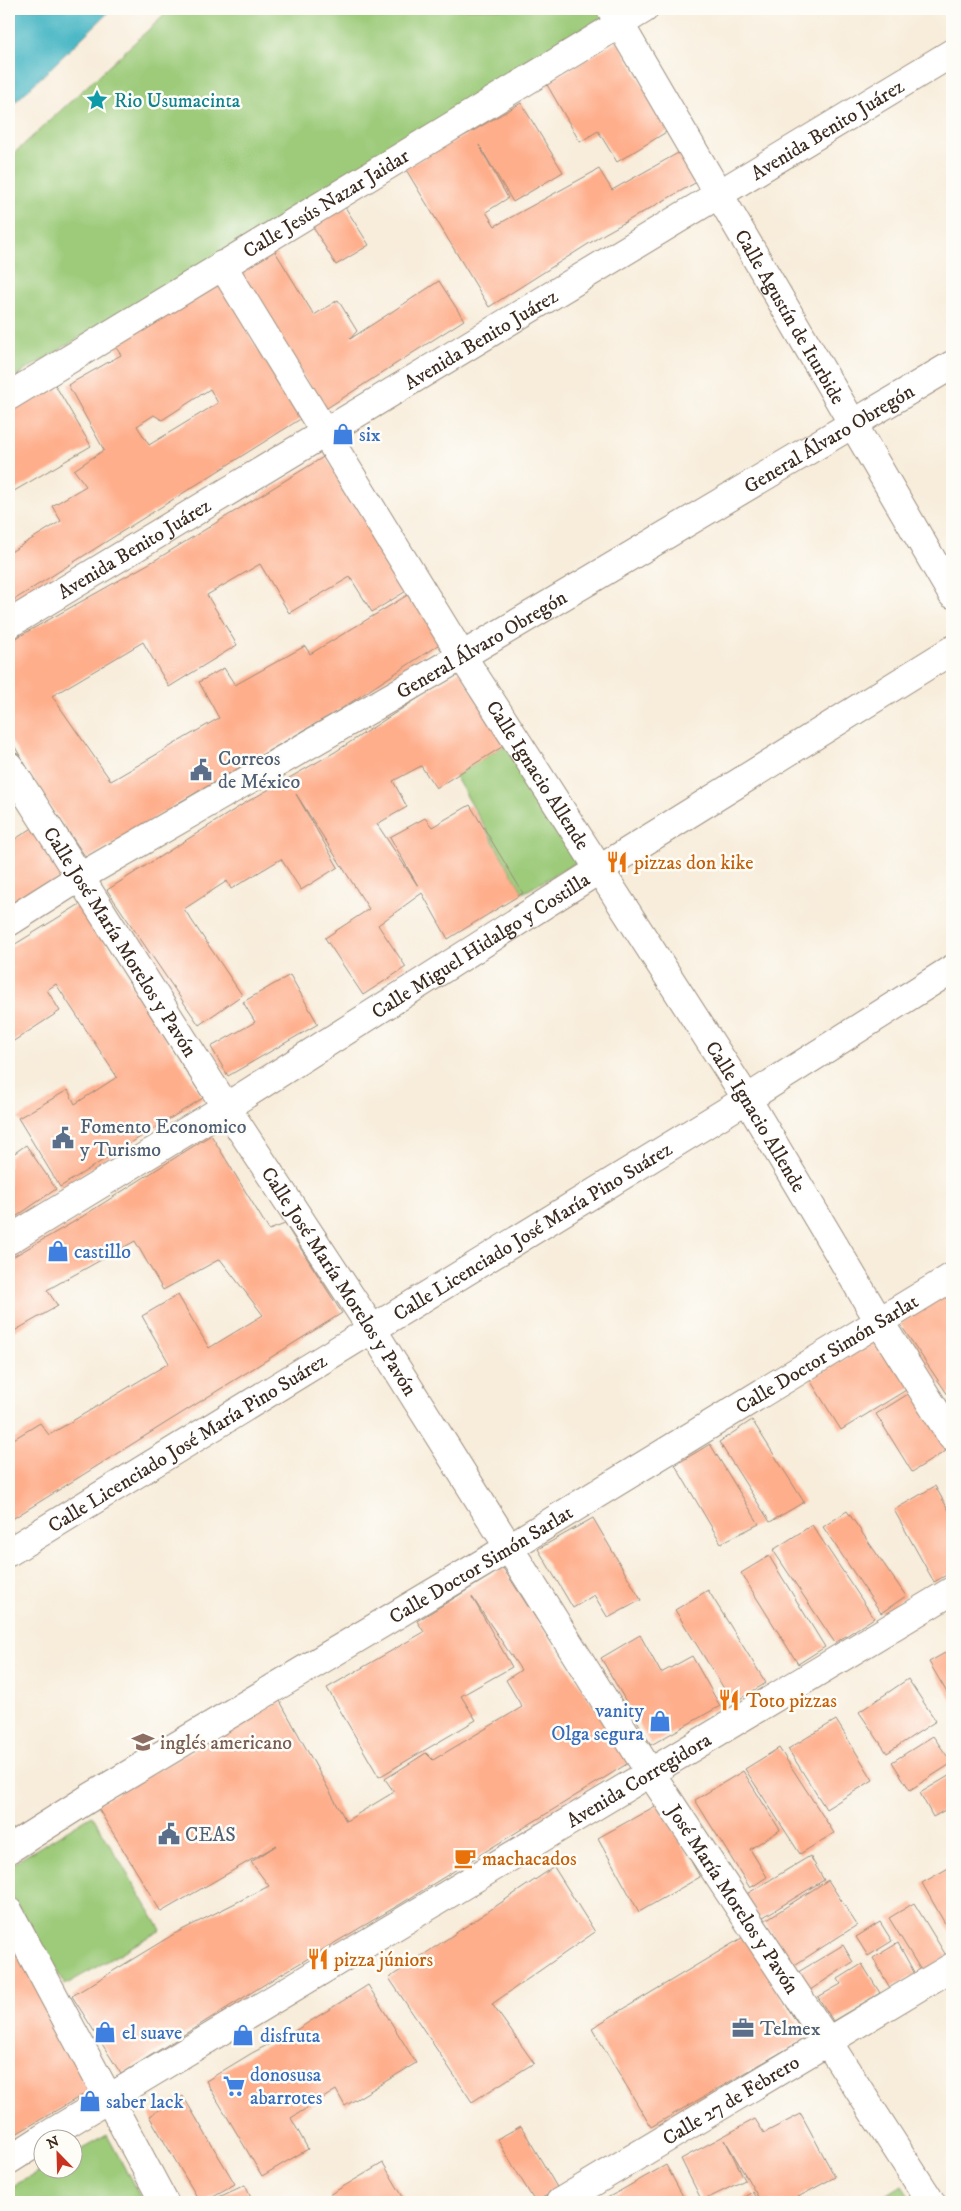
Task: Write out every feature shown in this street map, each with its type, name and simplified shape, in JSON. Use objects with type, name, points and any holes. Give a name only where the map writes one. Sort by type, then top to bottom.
[{"type":"street","name":"Calle Jesús Nazar Jaidar","points":[[9,396],[222,265],[616,16],[644,9]]},
{"type":"street","name":"Calle Agustín de Iturbide","points":[[616,16],[952,594]]},
{"type":"street","name":"Avenida Benito Juárez","points":[[9,624],[325,431],[720,196],[952,53]]},
{"type":"street","name":"Calle Ignacio Allende","points":[[222,265],[462,656],[747,1099],[879,1321],[952,1437]]},
{"type":"street","name":"General Álvaro Obregón","points":[[9,922],[80,877],[462,656],[952,365]]},
{"type":"street","name":"Calle Miguel Hidalgo y Costilla","points":[[9,1240],[226,1107],[600,869],[952,650]]},
{"type":"street","name":"Calle José María Morelos y Pavón","points":[[9,766],[226,1107],[372,1329],[651,1773]]},
{"type":"street","name":"Calle Licenciado José María Pino Suárez","points":[[9,1552],[747,1099],[952,969]]},
{"type":"street","name":"Calle Doctor Simón Sarlat","points":[[9,1849],[108,1787],[510,1547],[952,1277]]},
{"type":"street","name":"Avenida Corregidora","points":[[60,2128],[952,1591]]},
{"type":"street","name":"José María Morelos y Pavón","points":[[651,1773],[931,2202]]},
{"type":"street","points":[[9,1912],[164,2202]]},
{"type":"street","name":"Calle 27 de Febrero","points":[[560,2202],[952,1967]]},
{"type":"street","name":"Avenida Corregidora","points":[[9,2160],[32,2146]]},
{"type":"green space","points":[[171,9],[599,9],[607,22],[9,380],[9,158]]},
{"type":"green space","points":[[505,745],[581,860],[523,893],[455,776]]},
{"type":"green space","points":[[92,1815],[161,1930],[65,1985],[9,1891],[9,1866]]},
{"type":"green space","points":[[107,2135],[143,2202],[9,2202],[9,2188],[32,2176],[32,2178],[82,2178],[82,2149]]},
{"type":"green space","points":[[902,2186],[913,2202],[877,2202]]},
{"type":"water","points":[[9,9],[112,9],[9,108]]},
{"type":"building","points":[[618,41],[668,131],[617,162],[598,131],[580,142],[546,83]]},
{"type":"building","points":[[521,103],[563,172],[513,202],[479,145],[508,198],[486,212],[495,226],[599,169],[612,190],[687,148],[704,178],[604,234],[489,307],[405,168]]},
{"type":"building","points":[[345,207],[369,245],[336,265],[313,227]]},
{"type":"building","points":[[273,248],[314,315],[338,300],[357,331],[350,339],[439,281],[464,320],[324,410],[237,269]]},
{"type":"building","points":[[221,277],[251,326],[245,329],[302,418],[9,603],[9,553],[61,521],[52,506],[86,486],[74,470],[104,450],[68,385],[121,355],[111,340]],"holes":[[[210,389],[218,403],[149,445],[137,426],[154,415],[162,420]]]},
{"type":"building","points":[[51,378],[91,446],[9,494],[9,403]]},
{"type":"building","points":[[325,456],[408,590],[372,612],[350,577],[289,613],[260,564],[207,595],[237,645],[169,687],[143,642],[52,696],[111,781],[219,718],[199,682],[224,668],[235,685],[305,646],[310,654],[411,593],[441,643],[341,709],[180,802],[87,859],[42,793],[9,737],[9,642],[157,559]]},
{"type":"building","points":[[460,671],[505,745],[436,788],[421,766],[393,781],[407,807],[377,824],[418,886],[390,837],[425,818],[432,827],[470,805],[523,893],[448,939],[422,893],[378,925],[406,967],[363,995],[325,938],[369,909],[296,794],[338,867],[301,890],[281,859],[231,889],[227,881],[184,909],[242,995],[199,1025],[107,890],[245,803],[335,752]]},
{"type":"building","points":[[34,827],[66,875],[9,910],[9,843]]},
{"type":"building","points":[[80,904],[203,1098],[60,1187],[18,1118],[68,1090],[75,1104],[117,1077],[56,984],[47,990],[60,1011],[9,1044],[9,948]]},
{"type":"building","points":[[290,975],[318,1024],[228,1076],[211,1047],[255,1022],[243,1002]]},
{"type":"building","points":[[211,1135],[269,1230],[285,1224],[342,1313],[9,1521],[9,1434],[12,1440],[40,1423],[49,1435],[169,1363],[142,1316],[178,1295],[209,1348],[263,1315],[220,1259],[163,1290],[135,1241],[47,1290],[58,1306],[9,1334],[9,1259],[72,1223]]},
{"type":"building","points":[[26,1145],[56,1189],[14,1218],[9,1211],[9,1157]]},
{"type":"building","points":[[950,1290],[952,1294],[952,1393],[948,1395],[900,1324]]},
{"type":"building","points":[[881,1337],[911,1387],[841,1430],[810,1380]]},
{"type":"building","points":[[913,1391],[949,1449],[912,1472],[876,1414]]},
{"type":"building","points":[[752,1420],[804,1502],[770,1522],[719,1442]]},
{"type":"building","points":[[710,1444],[759,1524],[721,1543],[675,1465]]},
{"type":"building","points":[[935,1486],[952,1516],[952,1572],[934,1582],[894,1510]]},
{"type":"building","points":[[847,1511],[906,1596],[881,1613],[823,1527]]},
{"type":"building","points":[[593,1518],[641,1600],[608,1618],[594,1595],[573,1608],[538,1549]]},
{"type":"building","points":[[812,1525],[874,1618],[835,1643],[773,1550]]},
{"type":"building","points":[[769,1556],[825,1647],[798,1664],[741,1573]]},
{"type":"building","points":[[503,1568],[630,1762],[399,1905],[278,1976],[121,2074],[72,1996],[174,1934],[269,1886],[251,1862],[277,1845],[161,1912],[96,1805],[280,1701],[346,1821],[394,1792],[385,1779],[426,1753],[433,1760],[522,1707],[506,1680],[521,1670],[472,1597],[512,1667],[461,1696],[476,1720],[379,1777],[327,1688],[424,1632],[417,1621]]},
{"type":"building","points":[[708,1590],[766,1683],[733,1703],[675,1610]]},
{"type":"building","points":[[640,1635],[661,1673],[692,1656],[720,1706],[651,1745],[601,1658]]},
{"type":"building","points":[[952,1649],[952,1701],[929,1662]]},
{"type":"building","points":[[908,1679],[936,1721],[887,1753],[859,1712]]},
{"type":"building","points":[[836,1720],[873,1780],[826,1809],[788,1749]]},
{"type":"building","points":[[933,1736],[952,1763],[910,1790],[892,1762]]},
{"type":"building","points":[[779,1748],[834,1833],[800,1854],[745,1769]]},
{"type":"building","points":[[743,1771],[780,1830],[750,1849],[767,1877],[750,1888],[695,1800]]},
{"type":"building","points":[[952,1774],[952,1806],[933,1817],[920,1793]]},
{"type":"building","points":[[659,1804],[700,1877],[639,1912],[598,1838]]},
{"type":"building","points":[[810,1856],[824,1880],[760,1919],[745,1895]]},
{"type":"building","points":[[952,1866],[952,1936],[922,1883]]},
{"type":"building","points":[[554,1867],[595,1932],[492,2004],[534,2063],[472,2102],[389,1978]]},
{"type":"building","points":[[828,1880],[857,1925],[793,1966],[764,1921]]},
{"type":"building","points":[[914,1903],[947,1957],[922,1972],[889,1918]]},
{"type":"building","points":[[880,1922],[892,1941],[868,1956],[856,1937]]},
{"type":"building","points":[[9,1934],[93,2089],[9,2138]]},
{"type":"building","points":[[745,1936],[806,2038],[651,2127],[592,2028]]},
{"type":"building","points":[[898,1943],[915,1974],[890,1988],[873,1958]]},
{"type":"building","points":[[843,1945],[853,1962],[807,1992],[795,1974]]},
{"type":"building","points":[[862,1964],[880,1993],[833,2021],[818,1997],[841,1984],[838,1979]]},
{"type":"building","points":[[368,1985],[416,2063],[345,2106],[336,2090],[291,2118],[308,2149],[262,2176],[206,2081],[252,2053],[298,2029]]},
{"type":"building","points":[[183,2096],[235,2184],[202,2202],[200,2202],[149,2116]]},
{"type":"building","points":[[801,2114],[835,2177],[798,2197],[801,2202],[761,2202],[725,2140],[745,2180],[702,2201],[681,2159],[755,2119],[764,2133]]},
{"type":"building","points":[[521,2126],[558,2189],[535,2202],[497,2139]]},
{"type":"building","points":[[383,2163],[406,2202],[333,2202],[329,2195]]},
{"type":"building","points":[[666,2165],[686,2202],[600,2202],[618,2192]]},
{"type":"building","points":[[245,2185],[253,2202],[208,2202]]},
{"type":"building","points":[[752,2192],[759,2202],[737,2202]]},
{"type":"place","name":"Rio Usumacinta","points":[[97,100]]},
{"type":"place","name":"six","points":[[343,434]]},
{"type":"place","name":"Correos de México","points":[[201,770]]},
{"type":"place","name":"pizzas don kike","points":[[617,862]]},
{"type":"place","name":"Fomento Economico y Turismo","points":[[63,1138]]},
{"type":"place","name":"castillo","points":[[58,1251]]},
{"type":"place","name":"Toto pizzas","points":[[729,1700]]},
{"type":"place","name":"vanity Olga segura","points":[[660,1721]]},
{"type":"place","name":"inglés americano","points":[[143,1742]]},
{"type":"place","name":"CEAS","points":[[169,1834]]},
{"type":"place","name":"machacados","points":[[465,1858]]},
{"type":"place","name":"pizza júniors","points":[[318,1959]]},
{"type":"place","name":"Telmex","points":[[743,2028]]},
{"type":"place","name":"el suave","points":[[105,2032]]},
{"type":"place","name":"disfruta","points":[[243,2035]]},
{"type":"place","name":"donosusa abarrotes","points":[[234,2086]]},
{"type":"place","name":"saber lack","points":[[90,2101]]}]
